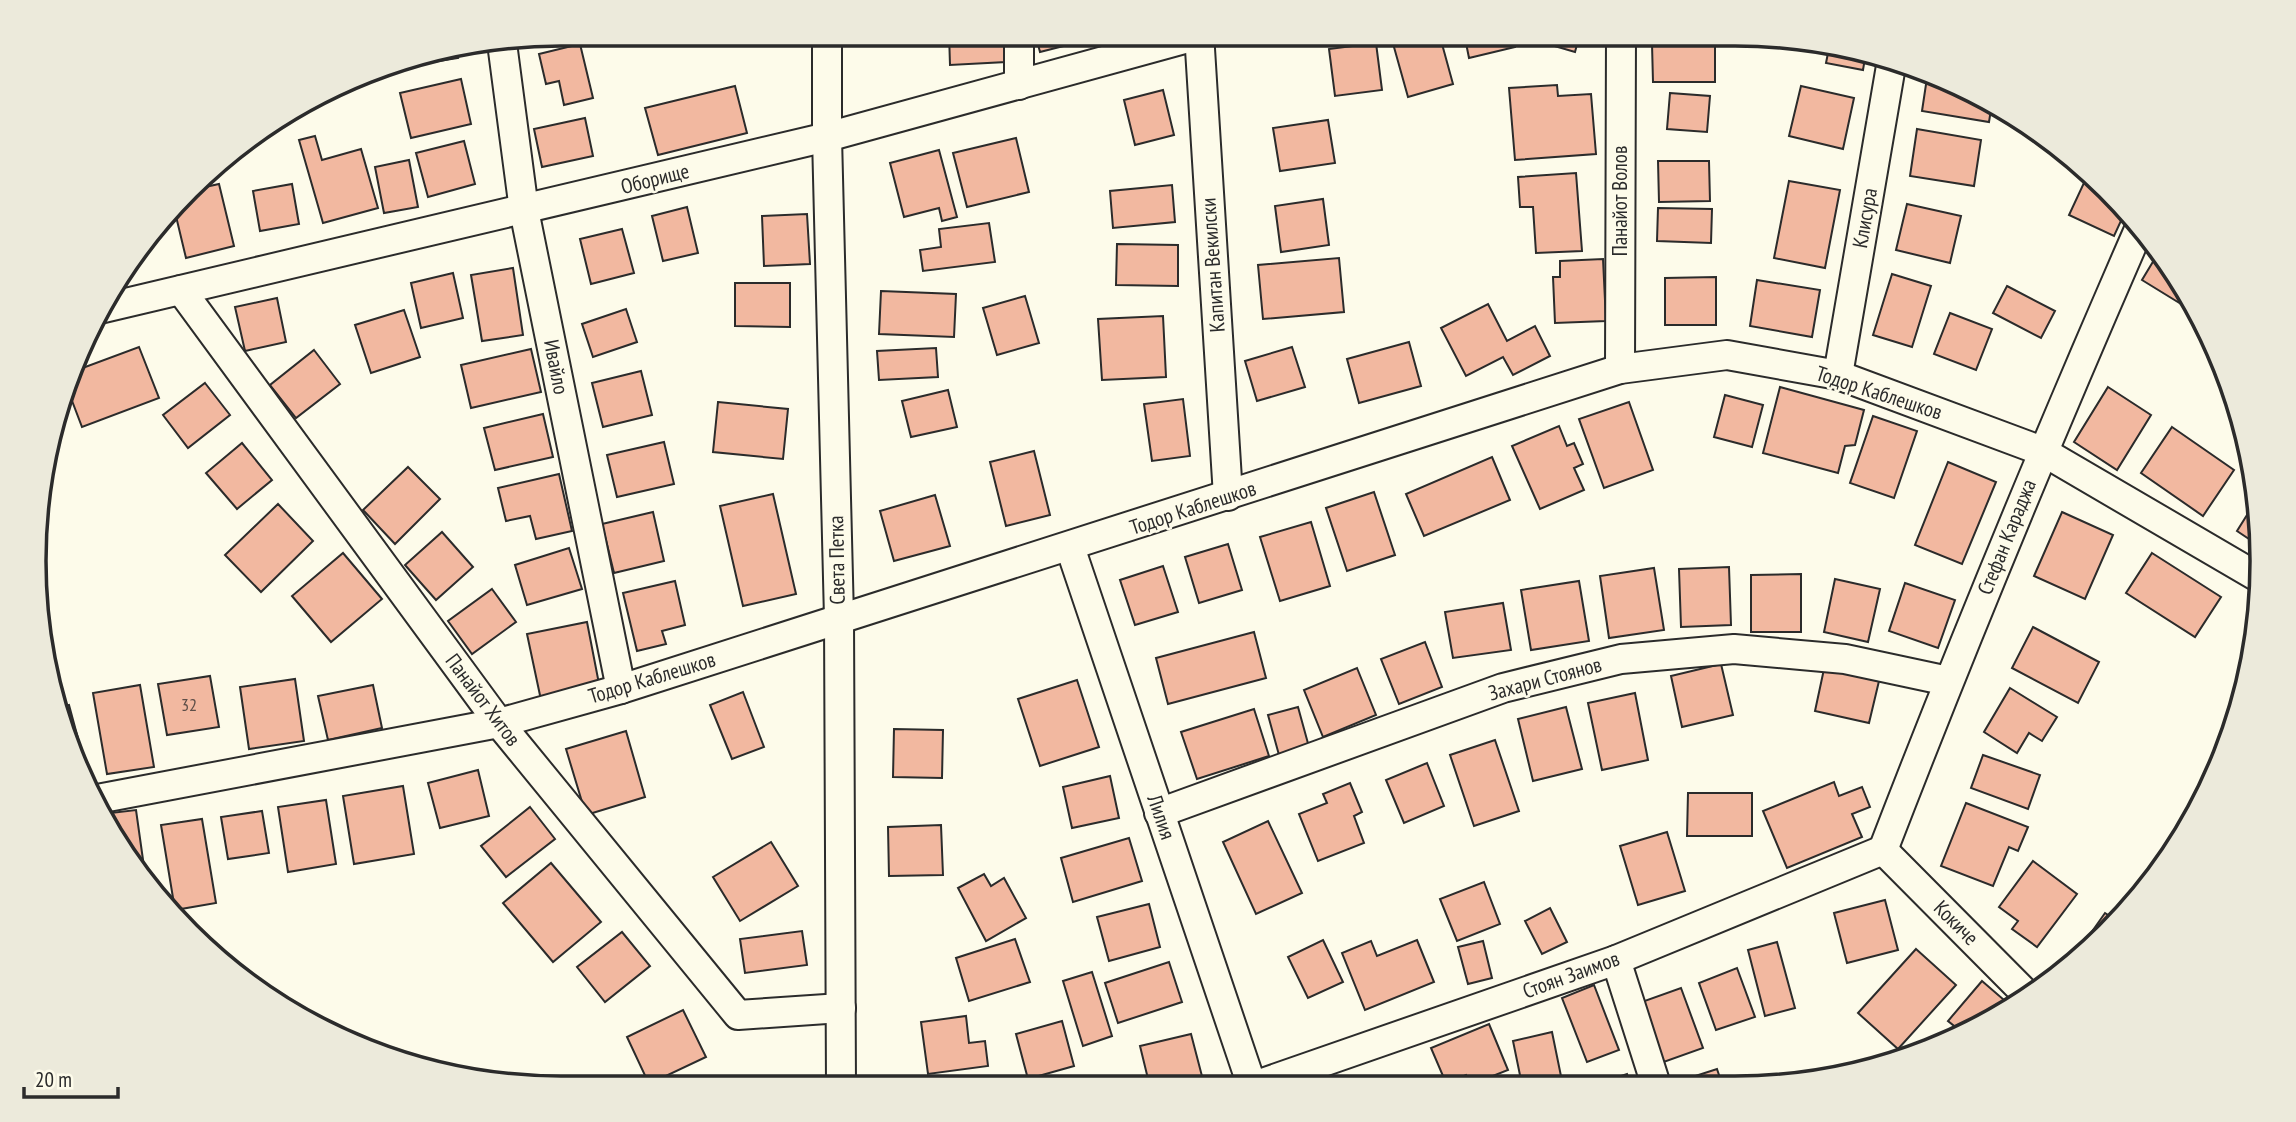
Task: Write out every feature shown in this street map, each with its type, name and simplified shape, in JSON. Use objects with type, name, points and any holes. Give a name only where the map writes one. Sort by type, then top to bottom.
[{"type":"street","name":"Света Петка","points":[[827,46],[839,618],[841,1076]]},
{"type":"street","points":[[1018,46],[1019,85]]},
{"type":"street","name":"Оборище","points":[[113,306],[524,211],[827,137],[1158,46]]},
{"type":"street","name":"Капитан Векилски","points":[[1202,46],[1228,496]]},
{"type":"street","name":"Панайот Волов","points":[[1620,369],[1621,46]]},
{"type":"street","name":"Ивайло","points":[[503,49],[524,211],[621,689]]},
{"type":"street","name":"Клисура","points":[[1838,375],[1890,70]]},
{"type":"street","name":"Стефан Караджа","points":[[1883,850],[1948,681],[2042,452],[2136,237]]},
{"type":"street","name":"Панайот Хитов","points":[[181,290],[499,723],[738,1015],[841,1008]]},
{"type":"street","name":"Тодор Каблешков","points":[[104,798],[499,723],[621,689],[1620,369],[1727,355],[1838,375],[2042,452],[2250,572]]},
{"type":"street","name":"Лилия","points":[[1070,547],[1249,1076]]},
{"type":"street","name":"Захари Стоянов","points":[[1159,813],[1503,688],[1621,659],[1734,649],[1845,659],[1948,681]]},
{"type":"street","name":"Стоян Заимов","points":[[1281,1076],[1616,960],[1883,850]]},
{"type":"street","name":"Кокиче","points":[[1883,850],[2022,990]]},
{"type":"street","points":[[1616,960],[1653,1076]]},
{"type":"building","points":[[580,46],[593,98],[564,105],[559,81],[546,84],[539,54]]},
{"type":"building","points":[[949,46],[1005,46],[1006,62],[950,65]]},
{"type":"building","points":[[1038,46],[1064,46],[1040,52]]},
{"type":"building","points":[[1376,46],[1382,90],[1335,96],[1329,49]]},
{"type":"building","points":[[1394,46],[1443,46],[1453,84],[1408,97]]},
{"type":"building","points":[[1467,46],[1515,46],[1515,47],[1469,58]]},
{"type":"building","points":[[1554,46],[1577,46],[1575,52]]},
{"type":"building","points":[[1652,46],[1715,46],[1715,82],[1653,82]]},
{"type":"building","points":[[1828,54],[1864,62],[1863,70],[1826,63]]},
{"type":"building","points":[[457,56],[458,58],[431,62]]},
{"type":"building","points":[[461,79],[471,124],[411,138],[400,93]]},
{"type":"building","points":[[1926,83],[1990,114],[1989,122],[1922,111]]},
{"type":"building","points":[[1557,85],[1558,96],[1591,94],[1596,154],[1515,160],[1509,88]]},
{"type":"building","points":[[735,86],[747,133],[658,155],[645,108]]},
{"type":"building","points":[[1801,86],[1854,98],[1843,149],[1789,136]]},
{"type":"building","points":[[1163,90],[1174,135],[1135,145],[1124,100]]},
{"type":"building","points":[[1670,93],[1710,96],[1707,132],[1667,129]]},
{"type":"building","points":[[585,118],[593,156],[542,167],[534,129]]},
{"type":"building","points":[[1328,120],[1335,163],[1280,171],[1273,128]]},
{"type":"building","points":[[1917,129],[1981,140],[1974,186],[1910,176]]},
{"type":"building","points":[[315,136],[322,160],[361,149],[378,208],[323,223],[299,140]]},
{"type":"building","points":[[1016,138],[1029,192],[967,207],[953,153]]},
{"type":"building","points":[[464,141],[475,184],[428,197],[416,153]]},
{"type":"building","points":[[939,150],[957,217],[942,221],[939,208],[904,217],[890,163]]},
{"type":"building","points":[[409,160],[418,207],[384,213],[375,167]]},
{"type":"building","points":[[1658,161],[1709,161],[1710,201],[1659,202]]},
{"type":"building","points":[[1576,173],[1582,251],[1536,253],[1533,207],[1520,207],[1518,177]]},
{"type":"building","points":[[1789,181],[1840,190],[1825,268],[1774,258]]},
{"type":"building","points":[[2084,182],[2122,219],[2114,236],[2069,215]]},
{"type":"building","points":[[219,184],[234,246],[186,258],[176,217],[206,187]]},
{"type":"building","points":[[292,184],[299,224],[260,231],[253,191]]},
{"type":"building","points":[[1172,185],[1175,222],[1113,228],[1110,191]]},
{"type":"building","points":[[1323,199],[1329,245],[1281,252],[1275,206]]},
{"type":"building","points":[[1907,204],[1961,216],[1950,263],[1896,250]]},
{"type":"building","points":[[687,207],[698,253],[663,261],[652,216]]},
{"type":"building","points":[[1658,208],[1712,209],[1711,243],[1657,241]]},
{"type":"building","points":[[807,214],[810,264],[764,266],[762,216]]},
{"type":"building","points":[[989,223],[995,262],[923,271],[920,250],[941,247],[939,229]]},
{"type":"building","points":[[622,229],[634,273],[591,284],[580,239]]},
{"type":"building","points":[[1117,244],[1178,245],[1178,286],[1116,285]]},
{"type":"building","points":[[1339,258],[1344,312],[1263,319],[1258,265]]},
{"type":"building","points":[[1603,259],[1606,321],[1555,323],[1553,277],[1560,277],[1560,261]]},
{"type":"building","points":[[2154,261],[2182,304],[2142,280]]},
{"type":"building","points":[[513,268],[523,335],[482,341],[471,275]]},
{"type":"building","points":[[453,273],[463,318],[421,328],[411,283]]},
{"type":"building","points":[[1892,274],[1931,286],[1912,347],[1873,335]]},
{"type":"building","points":[[1716,277],[1716,325],[1665,325],[1665,278]]},
{"type":"building","points":[[1757,280],[1820,290],[1812,337],[1750,326]]},
{"type":"building","points":[[735,283],[790,283],[790,327],[735,326]]},
{"type":"building","points":[[2007,286],[2055,311],[2041,338],[1993,313]]},
{"type":"building","points":[[881,291],[956,294],[954,337],[879,334]]},
{"type":"building","points":[[1025,296],[1039,343],[997,355],[983,308]]},
{"type":"building","points":[[277,298],[286,342],[245,351],[235,307]]},
{"type":"building","points":[[1488,304],[1507,341],[1535,326],[1550,356],[1513,375],[1503,357],[1466,376],[1441,328]]},
{"type":"building","points":[[626,309],[637,342],[593,357],[582,324]]},
{"type":"building","points":[[404,310],[420,357],[371,373],[355,325]]},
{"type":"building","points":[[1950,313],[1992,329],[1976,370],[1934,354]]},
{"type":"building","points":[[1163,316],[1166,377],[1102,380],[1098,319]]},
{"type":"building","points":[[1409,342],[1421,386],[1359,403],[1347,359]]},
{"type":"building","points":[[139,347],[159,398],[82,427],[72,400],[84,368]]},
{"type":"building","points":[[1292,347],[1305,387],[1257,401],[1245,361]]},
{"type":"building","points":[[936,348],[938,377],[879,380],[877,351]]},
{"type":"building","points":[[531,349],[541,392],[471,408],[461,365]]},
{"type":"building","points":[[314,350],[340,384],[296,418],[270,385]]},
{"type":"building","points":[[641,371],[652,415],[603,427],[592,383]]},
{"type":"building","points":[[205,383],[230,415],[188,448],[163,415]]},
{"type":"building","points":[[1780,387],[1864,410],[1855,445],[1845,446],[1838,473],[1763,453]]},
{"type":"building","points":[[2108,387],[2151,415],[2117,470],[2074,442]]},
{"type":"building","points":[[948,390],[957,427],[911,437],[902,401]]},
{"type":"building","points":[[1725,395],[1763,405],[1752,447],[1714,437]]},
{"type":"building","points":[[1183,399],[1190,456],[1152,461],[1144,404]]},
{"type":"building","points":[[718,402],[788,409],[783,459],[713,452]]},
{"type":"building","points":[[1629,402],[1653,470],[1604,488],[1579,419]]},
{"type":"building","points":[[543,414],[553,457],[495,470],[484,428]]},
{"type":"building","points":[[1873,416],[1917,431],[1894,498],[1850,483]]},
{"type":"building","points":[[1559,426],[1567,446],[1574,443],[1583,464],[1574,468],[1584,490],[1540,509],[1512,446]]},
{"type":"building","points":[[2172,427],[2234,470],[2203,516],[2141,473]]},
{"type":"building","points":[[664,442],[674,484],[617,497],[607,455]]},
{"type":"building","points":[[242,443],[272,480],[237,509],[206,473]]},
{"type":"building","points":[[1034,451],[1050,515],[1006,526],[990,462]]},
{"type":"building","points":[[1492,457],[1510,500],[1424,536],[1406,494]]},
{"type":"building","points":[[1948,462],[1996,482],[1962,564],[1915,545]]},
{"type":"building","points":[[408,467],[440,499],[395,544],[363,510]]},
{"type":"building","points":[[559,474],[572,531],[536,539],[530,516],[506,521],[498,488]]},
{"type":"building","points":[[1374,492],[1395,555],[1347,571],[1326,508]]},
{"type":"building","points":[[773,494],[796,594],[743,606],[720,506]]},
{"type":"building","points":[[935,495],[950,546],[894,561],[880,511]]},
{"type":"building","points":[[278,504],[313,541],[261,592],[225,555]]},
{"type":"building","points":[[653,512],[664,561],[614,573],[602,524]]},
{"type":"building","points":[[2062,512],[2113,535],[2085,599],[2034,576]]},
{"type":"building","points":[[2248,514],[2249,539],[2237,531]]},
{"type":"building","points":[[1311,522],[1330,586],[1280,601],[1260,537]]},
{"type":"building","points":[[442,532],[473,567],[436,600],[405,565]]},
{"type":"building","points":[[1228,544],[1242,590],[1199,603],[1185,557]]},
{"type":"building","points":[[569,548],[582,589],[527,605],[515,565]]},
{"type":"building","points":[[343,553],[382,599],[331,642],[292,596]]},
{"type":"building","points":[[2152,553],[2221,597],[2195,637],[2126,593]]},
{"type":"building","points":[[1163,566],[1178,612],[1135,625],[1120,580]]},
{"type":"building","points":[[1729,567],[1731,625],[1681,627],[1679,569]]},
{"type":"building","points":[[1654,568],[1664,630],[1609,638],[1600,576]]},
{"type":"building","points":[[1801,574],[1801,632],[1751,632],[1751,575]]},
{"type":"building","points":[[1835,579],[1880,589],[1868,642],[1824,632]]},
{"type":"building","points":[[675,581],[685,625],[662,631],[666,644],[637,651],[623,593]]},
{"type":"building","points":[[1579,581],[1589,641],[1531,650],[1521,590]]},
{"type":"building","points":[[1905,583],[1955,600],[1938,648],[1889,631]]},
{"type":"building","points":[[492,589],[516,622],[472,654],[448,621]]},
{"type":"building","points":[[1503,603],[1511,650],[1453,658],[1445,612]]},
{"type":"building","points":[[587,622],[600,689],[541,700],[527,634]]},
{"type":"building","points":[[2033,627],[2099,662],[2078,703],[2012,668]]},
{"type":"building","points":[[1254,632],[1266,678],[1168,704],[1156,658]]},
{"type":"building","points":[[1425,642],[1442,687],[1399,704],[1381,659]]},
{"type":"building","points":[[1721,664],[1733,715],[1682,727],[1671,676]]},
{"type":"building","points":[[1357,668],[1376,715],[1323,737],[1304,690]]},
{"type":"building","points":[[1824,669],[1879,681],[1869,723],[1815,711]]},
{"type":"building","points":[[210,676],[219,727],[167,735],[158,684]]},
{"type":"building","points":[[295,679],[304,741],[249,749],[240,687]]},
{"type":"building","points":[[1077,680],[1099,747],[1040,766],[1018,699]]},
{"type":"building","points":[[140,685],[154,767],[107,774],[93,693]]},
{"type":"building","points":[[373,685],[382,728],[328,740],[318,696]]},
{"type":"building","points":[[2010,688],[2057,717],[2042,741],[2029,733],[2017,753],[1984,732]]},
{"type":"building","points":[[743,692],[764,747],[732,759],[710,705]]},
{"type":"building","points":[[1635,693],[1648,760],[1602,770],[1588,703]]},
{"type":"building","points":[[69,705],[79,744],[73,727],[67,706]]},
{"type":"building","points":[[1298,707],[1309,747],[1279,755],[1268,715]]},
{"type":"building","points":[[1566,707],[1582,769],[1533,781],[1518,719]]},
{"type":"building","points":[[1254,709],[1269,756],[1197,779],[1181,732]]},
{"type":"building","points":[[894,729],[943,730],[942,778],[893,777]]},
{"type":"building","points":[[626,731],[645,797],[586,815],[566,749]]},
{"type":"building","points":[[1495,740],[1519,811],[1474,826],[1450,755]]},
{"type":"building","points":[[1983,755],[2040,775],[2028,809],[1971,788]]},
{"type":"building","points":[[1427,763],[1444,806],[1404,823],[1386,780]]},
{"type":"building","points":[[478,770],[489,816],[440,828],[428,783]]},
{"type":"building","points":[[1110,776],[1119,818],[1072,828],[1063,787]]},
{"type":"building","points":[[1834,782],[1839,796],[1862,787],[1870,807],[1852,814],[1862,837],[1787,868],[1763,811]]},
{"type":"building","points":[[1350,783],[1362,812],[1354,816],[1364,843],[1318,861],[1299,814],[1327,803],[1323,794]]},
{"type":"building","points":[[403,786],[414,854],[354,864],[343,796]]},
{"type":"building","points":[[1688,793],[1752,793],[1752,836],[1687,836]]},
{"type":"building","points":[[326,800],[336,864],[288,872],[278,807]]},
{"type":"building","points":[[1966,803],[2028,827],[2018,851],[2009,847],[1993,886],[1941,866]]},
{"type":"building","points":[[530,807],[555,839],[506,877],[481,846]]},
{"type":"building","points":[[136,810],[143,863],[132,847],[112,813]]},
{"type":"building","points":[[262,811],[269,853],[228,859],[221,817]]},
{"type":"building","points":[[202,819],[216,903],[180,909],[174,902],[161,825]]},
{"type":"building","points":[[1268,821],[1302,893],[1256,914],[1223,842]]},
{"type":"building","points":[[941,825],[943,875],[889,876],[888,827]]},
{"type":"building","points":[[1667,832],[1685,891],[1638,905],[1620,846]]},
{"type":"building","points":[[1129,838],[1142,881],[1073,902],[1061,858]]},
{"type":"building","points":[[771,842],[798,886],[740,921],[713,877]]},
{"type":"building","points":[[2033,861],[2077,894],[2037,947],[2012,929],[2018,921],[1999,907]]},
{"type":"building","points":[[551,863],[601,922],[553,962],[503,903]]},
{"type":"building","points":[[984,874],[991,886],[1004,878],[1026,918],[986,941],[958,888]]},
{"type":"building","points":[[1484,882],[1500,924],[1457,941],[1440,899]]},
{"type":"building","points":[[1885,900],[1898,950],[1847,963],[1834,913]]},
{"type":"building","points":[[1149,904],[1160,947],[1109,961],[1097,917]]},
{"type":"building","points":[[1550,908],[1567,942],[1542,954],[1525,921]]},
{"type":"building","points":[[2105,913],[2109,916],[2100,926],[2091,933]]},
{"type":"building","points":[[802,931],[807,965],[745,973],[740,939]]},
{"type":"building","points":[[622,932],[650,966],[605,1002],[577,967]]},
{"type":"building","points":[[1015,939],[1030,982],[969,1001],[956,958]]},
{"type":"building","points":[[1323,940],[1343,982],[1308,998],[1288,957]]},
{"type":"building","points":[[1417,940],[1434,982],[1365,1010],[1342,953],[1371,941],[1377,956]]},
{"type":"building","points":[[1483,941],[1492,978],[1468,984],[1458,947]]},
{"type":"building","points":[[1777,942],[1795,1008],[1765,1016],[1748,950]]},
{"type":"building","points":[[1916,949],[1956,985],[1898,1049],[1858,1013]]},
{"type":"building","points":[[1169,962],[1182,1002],[1118,1023],[1105,983]]},
{"type":"building","points":[[1737,968],[1755,1017],[1716,1030],[1699,983]]},
{"type":"building","points":[[1092,972],[1112,1036],[1083,1046],[1063,981]]},
{"type":"building","points":[[1982,981],[2004,1000],[1955,1027],[1948,1021]]},
{"type":"building","points":[[1594,985],[1619,1050],[1587,1062],[1562,998]]},
{"type":"building","points":[[1681,988],[1703,1048],[1658,1064],[1636,1004]]},
{"type":"building","points":[[683,1010],[706,1057],[666,1076],[645,1076],[627,1037]]},
{"type":"building","points":[[966,1016],[969,1043],[985,1041],[988,1066],[928,1074],[921,1022]]},
{"type":"building","points":[[1062,1021],[1074,1066],[1039,1076],[1027,1076],[1016,1034]]},
{"type":"building","points":[[1489,1024],[1508,1070],[1493,1076],[1443,1076],[1431,1048]]},
{"type":"building","points":[[1552,1032],[1561,1076],[1520,1076],[1513,1041]]},
{"type":"building","points":[[1191,1034],[1202,1076],[1147,1076],[1140,1046]]},
{"type":"building","points":[[1717,1069],[1719,1076],[1695,1076]]}]
